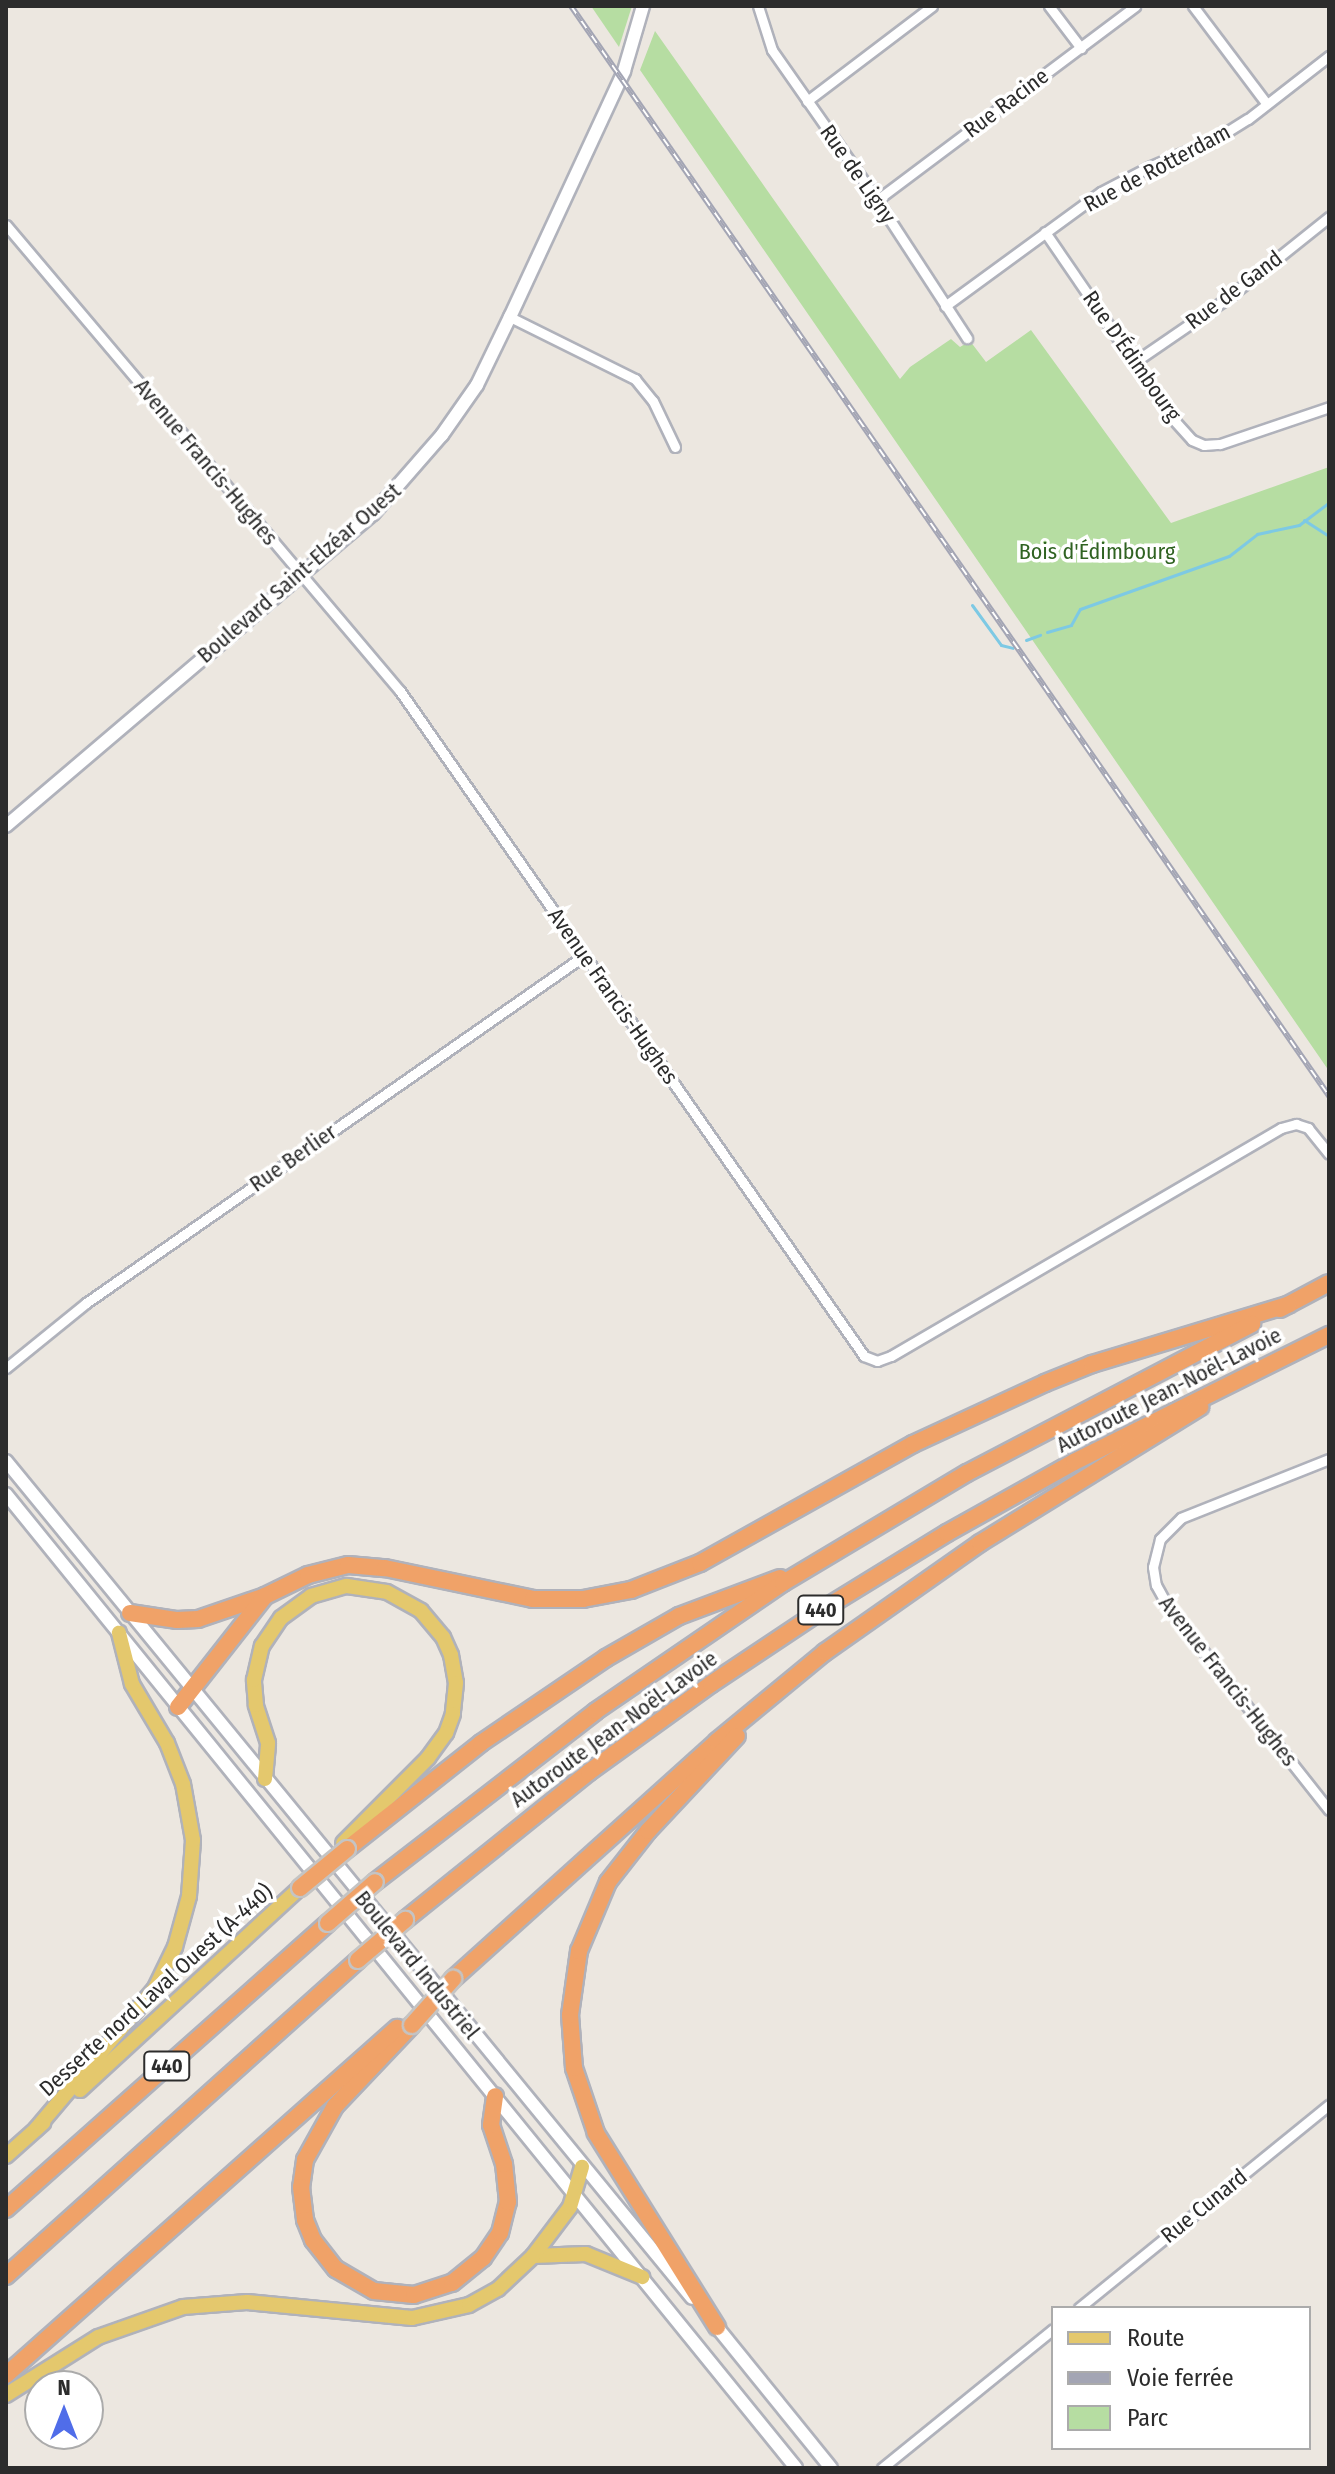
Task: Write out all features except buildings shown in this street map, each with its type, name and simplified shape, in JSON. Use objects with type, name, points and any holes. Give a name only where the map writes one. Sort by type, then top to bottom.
[{"type":"highway","name":"Autoroute Jean-Noël-Lavoie","points":[[6,2209],[375,1882],[607,1704],[811,1566],[1001,1455],[1329,1283]]},
{"type":"highway","points":[[130,1613],[188,1620],[265,1596],[317,1571],[358,1565],[533,1599],[583,1599],[642,1587],[700,1563],[913,1444],[1045,1383],[1092,1364],[1288,1305]]},
{"type":"highway","name":"Autoroute Jean-Noël-Lavoie","points":[[6,2276],[358,1960],[614,1753],[825,1608],[1039,1481],[1329,1335]]},
{"type":"highway","points":[[495,2096],[491,2125],[504,2164],[508,2202],[500,2233],[483,2258],[443,2288],[404,2295],[374,2291],[336,2269],[313,2240],[305,2220],[301,2187],[305,2160],[335,2106],[453,1979],[787,1682],[857,1628],[972,1548],[1276,1360]]},
{"type":"highway","points":[[300,1888],[345,1846],[481,1743],[606,1658],[679,1616],[811,1566]]},
{"type":"highway","points":[[178,1707],[265,1596]]},
{"type":"highway","points":[[717,2327],[605,2150],[588,2117],[574,2068],[571,1999],[583,1935],[616,1869],[787,1682]]},
{"type":"highway","points":[[6,2375],[410,2022]]},
{"type":"main road","points":[[265,1779],[268,1743],[256,1705],[254,1680],[262,1646],[281,1618],[311,1596],[347,1586],[387,1592],[421,1611],[443,1637],[451,1655],[456,1683],[453,1714],[446,1733],[428,1758],[345,1846]]},
{"type":"main road","points":[[36,2129],[155,1988],[175,1947],[189,1896],[193,1840],[183,1784],[167,1743],[132,1684],[119,1633]]},
{"type":"main road","name":"Desserte nord Laval Ouest (A-440)","points":[[6,2156],[300,1888]]},
{"type":"main road","points":[[6,2395],[98,2337],[167,2311],[201,2304],[247,2302],[394,2317],[431,2316],[461,2308],[488,2296],[533,2256],[565,2214],[575,2194],[582,2167]]},
{"type":"main road","points":[[533,2256],[586,2254],[642,2277]]},
{"type":"street","name":"Boulevard Saint-Elzéar Ouest","points":[[6,826],[373,514],[431,450],[477,385],[510,317],[627,65],[643,6]]},
{"type":"street","name":"Rue de Ligny","points":[[758,6],[772,50],[877,200],[967,338]]},
{"type":"street","points":[[807,101],[932,6]]},
{"type":"street","points":[[1049,6],[1081,48]]},
{"type":"street","name":"Rue Racine","points":[[877,200],[1135,6]]},
{"type":"street","points":[[1193,6],[1266,103]]},
{"type":"street","name":"Rue de Rotterdam","points":[[945,306],[1101,192],[1217,138],[1329,56]]},
{"type":"street","name":"Rue de Gand","points":[[1136,361],[1229,297],[1329,217]]},
{"type":"street","name":"Avenue Francis-Hughes","points":[[6,225],[409,702],[855,1345],[873,1360],[881,1361],[899,1352],[1281,1128],[1296,1124],[1308,1128],[1329,1154]]},
{"type":"street","name":"Rue D'Édimbourg","points":[[1045,232],[1173,419],[1192,440],[1204,445],[1220,444],[1329,407]]},
{"type":"street","points":[[510,317],[635,379],[653,401],[675,447]]},
{"type":"street","name":"Rue Berlier","points":[[6,1368],[96,1295],[585,955]]},
{"type":"street","name":"Avenue Francis-Hughes","points":[[1329,1459],[1181,1518],[1160,1539],[1153,1567],[1156,1585],[1167,1605],[1329,1810]]},
{"type":"street","name":"Boulevard Industriel","points":[[6,1461],[831,2468]]},
{"type":"street","name":"Boulevard Industriel","points":[[6,1494],[796,2468]]},
{"type":"street","name":"Rue Cunard","points":[[1081,2306],[1329,2105]]},
{"type":"street","points":[[882,2468],[1051,2331]]},
{"type":"green space","points":[[591,6],[632,6],[619,47]]},
{"type":"green space","name":"Bois d'Édimbourg","points":[[655,31],[900,379],[910,367],[951,339],[960,347],[970,341],[986,362],[1031,330],[1171,523],[1329,467],[1329,1071],[640,70]]},
{"type":"waterway","points":[[1047,632],[1071,625],[1080,609],[1229,556],[1257,534],[1299,525],[1329,502]]},
{"type":"waterway","points":[[1304,520],[1329,536]]},
{"type":"waterway","points":[[972,605],[1001,645],[1013,648]]},
{"type":"waterway","points":[[1026,640],[1040,635]]},
{"type":"railway","points":[[571,6],[1329,1096]]}]
